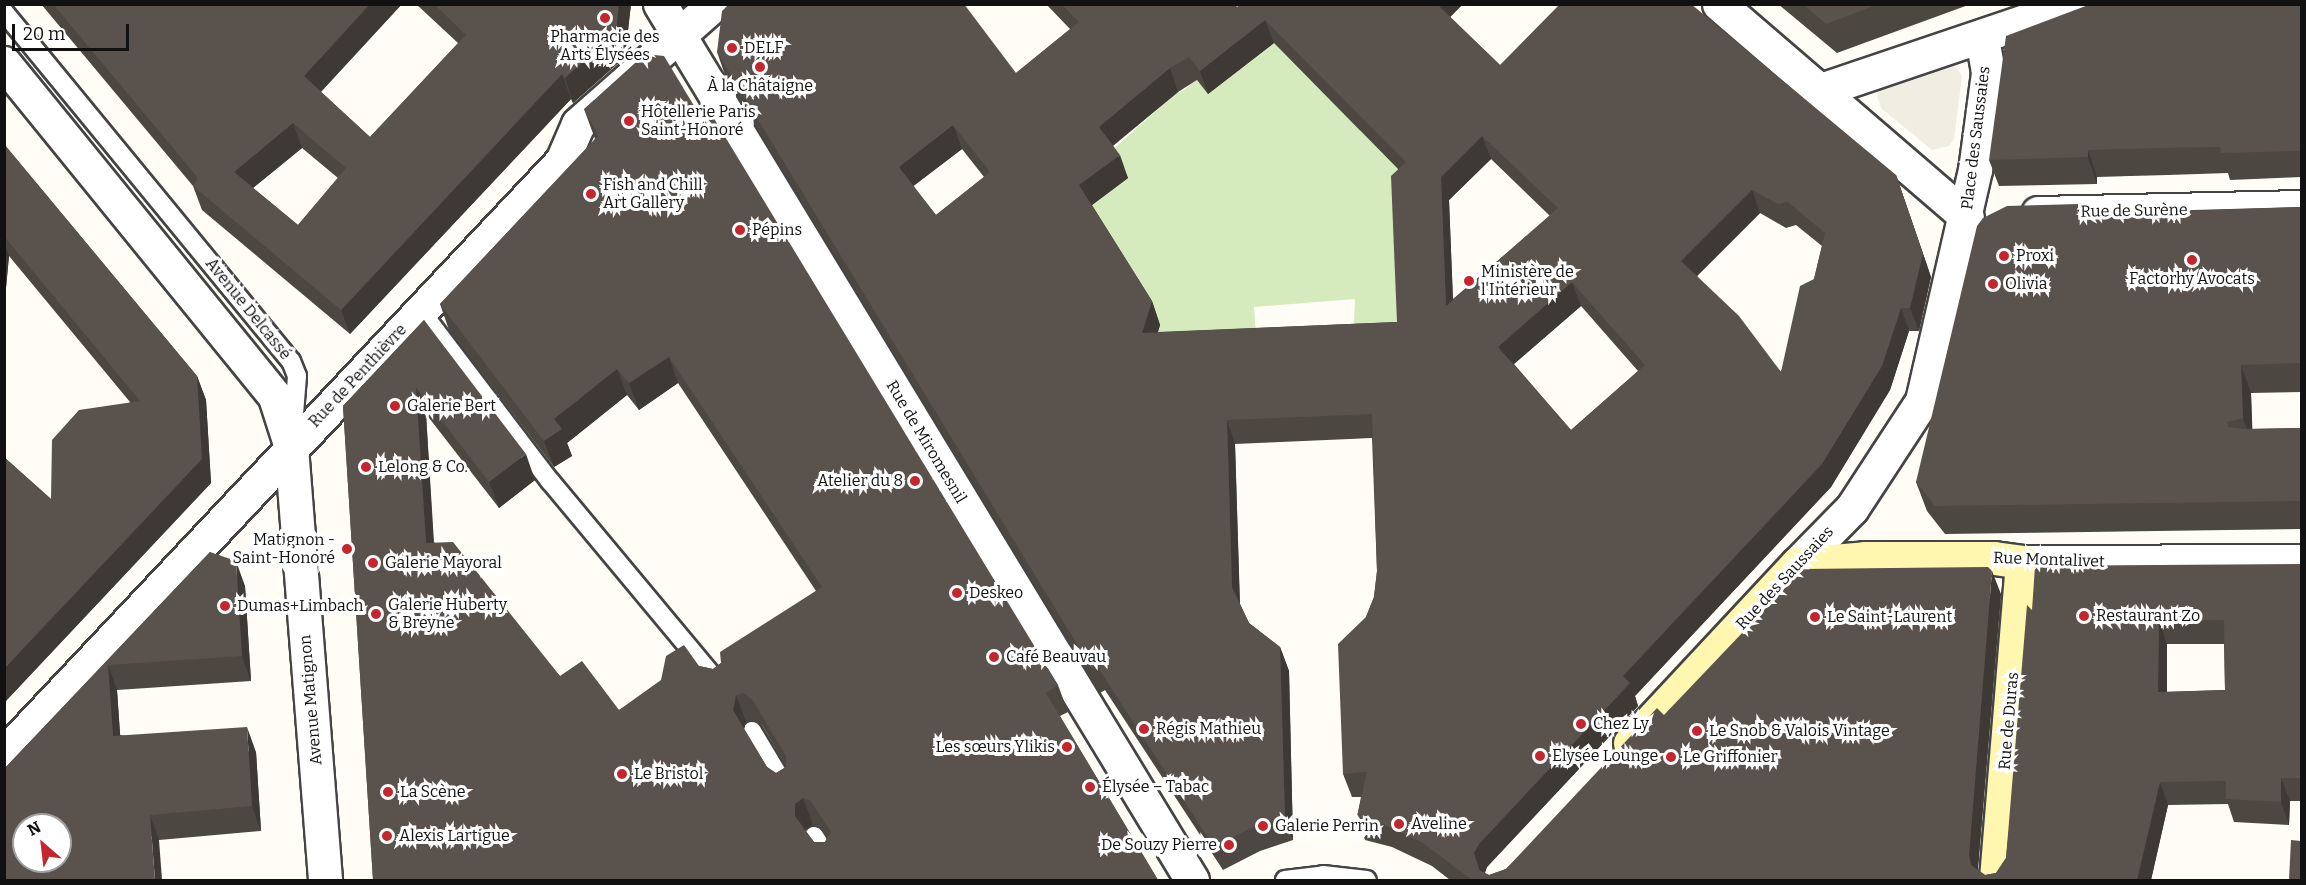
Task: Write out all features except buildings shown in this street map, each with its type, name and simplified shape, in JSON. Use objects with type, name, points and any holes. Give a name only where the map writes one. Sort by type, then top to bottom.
[{"type":"street","name":"Rue de Miromesnil","points":[[660,4],[1192,880]]},
{"type":"street","name":"Rue de Penthièvre","points":[[4,754],[562,161],[578,124],[652,55],[680,37],[714,4]]},
{"type":"street","points":[[1719,4],[1818,91]]},
{"type":"street","points":[[1982,39],[2075,4]]},
{"type":"street","name":"Place des Saussaies","points":[[1818,91],[1982,39],[1988,72],[1967,217]]},
{"type":"street","name":"Avenue Delcassé","points":[[4,63],[275,397],[291,447]]},
{"type":"street","name":"Place des Saussaies","points":[[1818,91],[1967,217]]},
{"type":"street","name":"Rue de Surène","points":[[1967,217],[2301,207]]},
{"type":"street","name":"Rue des Saussaies","points":[[1605,769],[1852,508],[1922,401],[1967,217]]},
{"type":"street","name":"Avenue Matignon","points":[[291,447],[326,880]]},
{"type":"street","name":"Rue Montalivet","points":[[1797,564],[1866,558],[1995,558],[2022,562],[2301,561]]},
{"type":"street","name":"Rue de Duras","points":[[1996,880],[2022,562]]},
{"type":"lane","name":"Avenue Delcassé","points":[[4,12],[291,362],[297,376],[291,447]]},
{"type":"lane","points":[[420,310],[550,481],[720,685]]},
{"type":"lane","points":[[752,731],[786,788]]},
{"type":"lane","points":[[814,836],[829,859]]},
{"type":"lane","points":[[1285,880],[1323,875],[1367,880]]},
{"type":"green space","points":[[1261,30],[1414,185],[1405,330],[1353,345],[1355,299],[1254,307],[1257,350],[1168,365],[1088,208],[1128,178],[1109,153],[1167,101],[1171,82],[1180,93],[1197,80],[1209,94]]},
{"type":"shaded area","points":[[1952,61],[1962,76],[1954,139],[1949,146],[1932,150],[1881,108],[1877,95],[1883,83]]},
{"type":"place","name":"Pharmacie des Arts Élysées","points":[[605,18]]},
{"type":"place","name":"DELF","points":[[732,48]]},
{"type":"place","name":"À la Châtaigne","points":[[760,67]]},
{"type":"place","name":"Hôtellerie Paris Saint-Honoré","points":[[629,121]]},
{"type":"place","name":"Fish and Chill Art Gallery","points":[[591,194]]},
{"type":"place","name":"Pépins","points":[[740,230]]},
{"type":"place","name":"Proxi","points":[[2004,256]]},
{"type":"place","name":"Factorhy Avocats","points":[[2192,260]]},
{"type":"place","name":"Ministère de l'Intérieur","points":[[1469,281]]},
{"type":"place","name":"Olivia","points":[[1993,284]]},
{"type":"place","name":"Galerie Bert","points":[[395,406]]},
{"type":"place","name":"Lelong & Co.","points":[[366,467]]},
{"type":"place","name":"Atelier du 8","points":[[915,481]]},
{"type":"place","name":"Matignon - Saint-Honoré","points":[[347,549]]},
{"type":"place","name":"Galerie Mayoral","points":[[373,563]]},
{"type":"place","name":"Deskeo","points":[[957,593]]},
{"type":"place","name":"Dumas+Limbach","points":[[225,606]]},
{"type":"place","name":"Galerie Huberty & Breyne","points":[[376,614]]},
{"type":"place","name":"Restaurant Zo","points":[[2084,616]]},
{"type":"place","name":"Le Saint-Laurent","points":[[1815,617]]},
{"type":"place","name":"Café Beauvau","points":[[994,657]]},
{"type":"place","name":"Chez Ly","points":[[1581,724]]},
{"type":"place","name":"Régis Mathieu","points":[[1144,729]]},
{"type":"place","name":"Le Snob & Valois Vintage","points":[[1697,731]]},
{"type":"place","name":"Les sœurs Ylikis","points":[[1067,747]]},
{"type":"place","name":"Elysée Lounge","points":[[1540,756]]},
{"type":"place","name":"Le Griffonier","points":[[1671,757]]},
{"type":"place","name":"Le Bristol","points":[[622,774]]},
{"type":"place","name":"Élysée – Tabac","points":[[1090,787]]},
{"type":"place","name":"La Scène","points":[[388,792]]},
{"type":"place","name":"Aveline","points":[[1399,824]]},
{"type":"place","name":"Galerie Perrin","points":[[1263,826]]},
{"type":"place","name":"Alexis Lartigue","points":[[387,836]]},
{"type":"place","name":"De Souzy Pierre","points":[[1229,845]]}]
